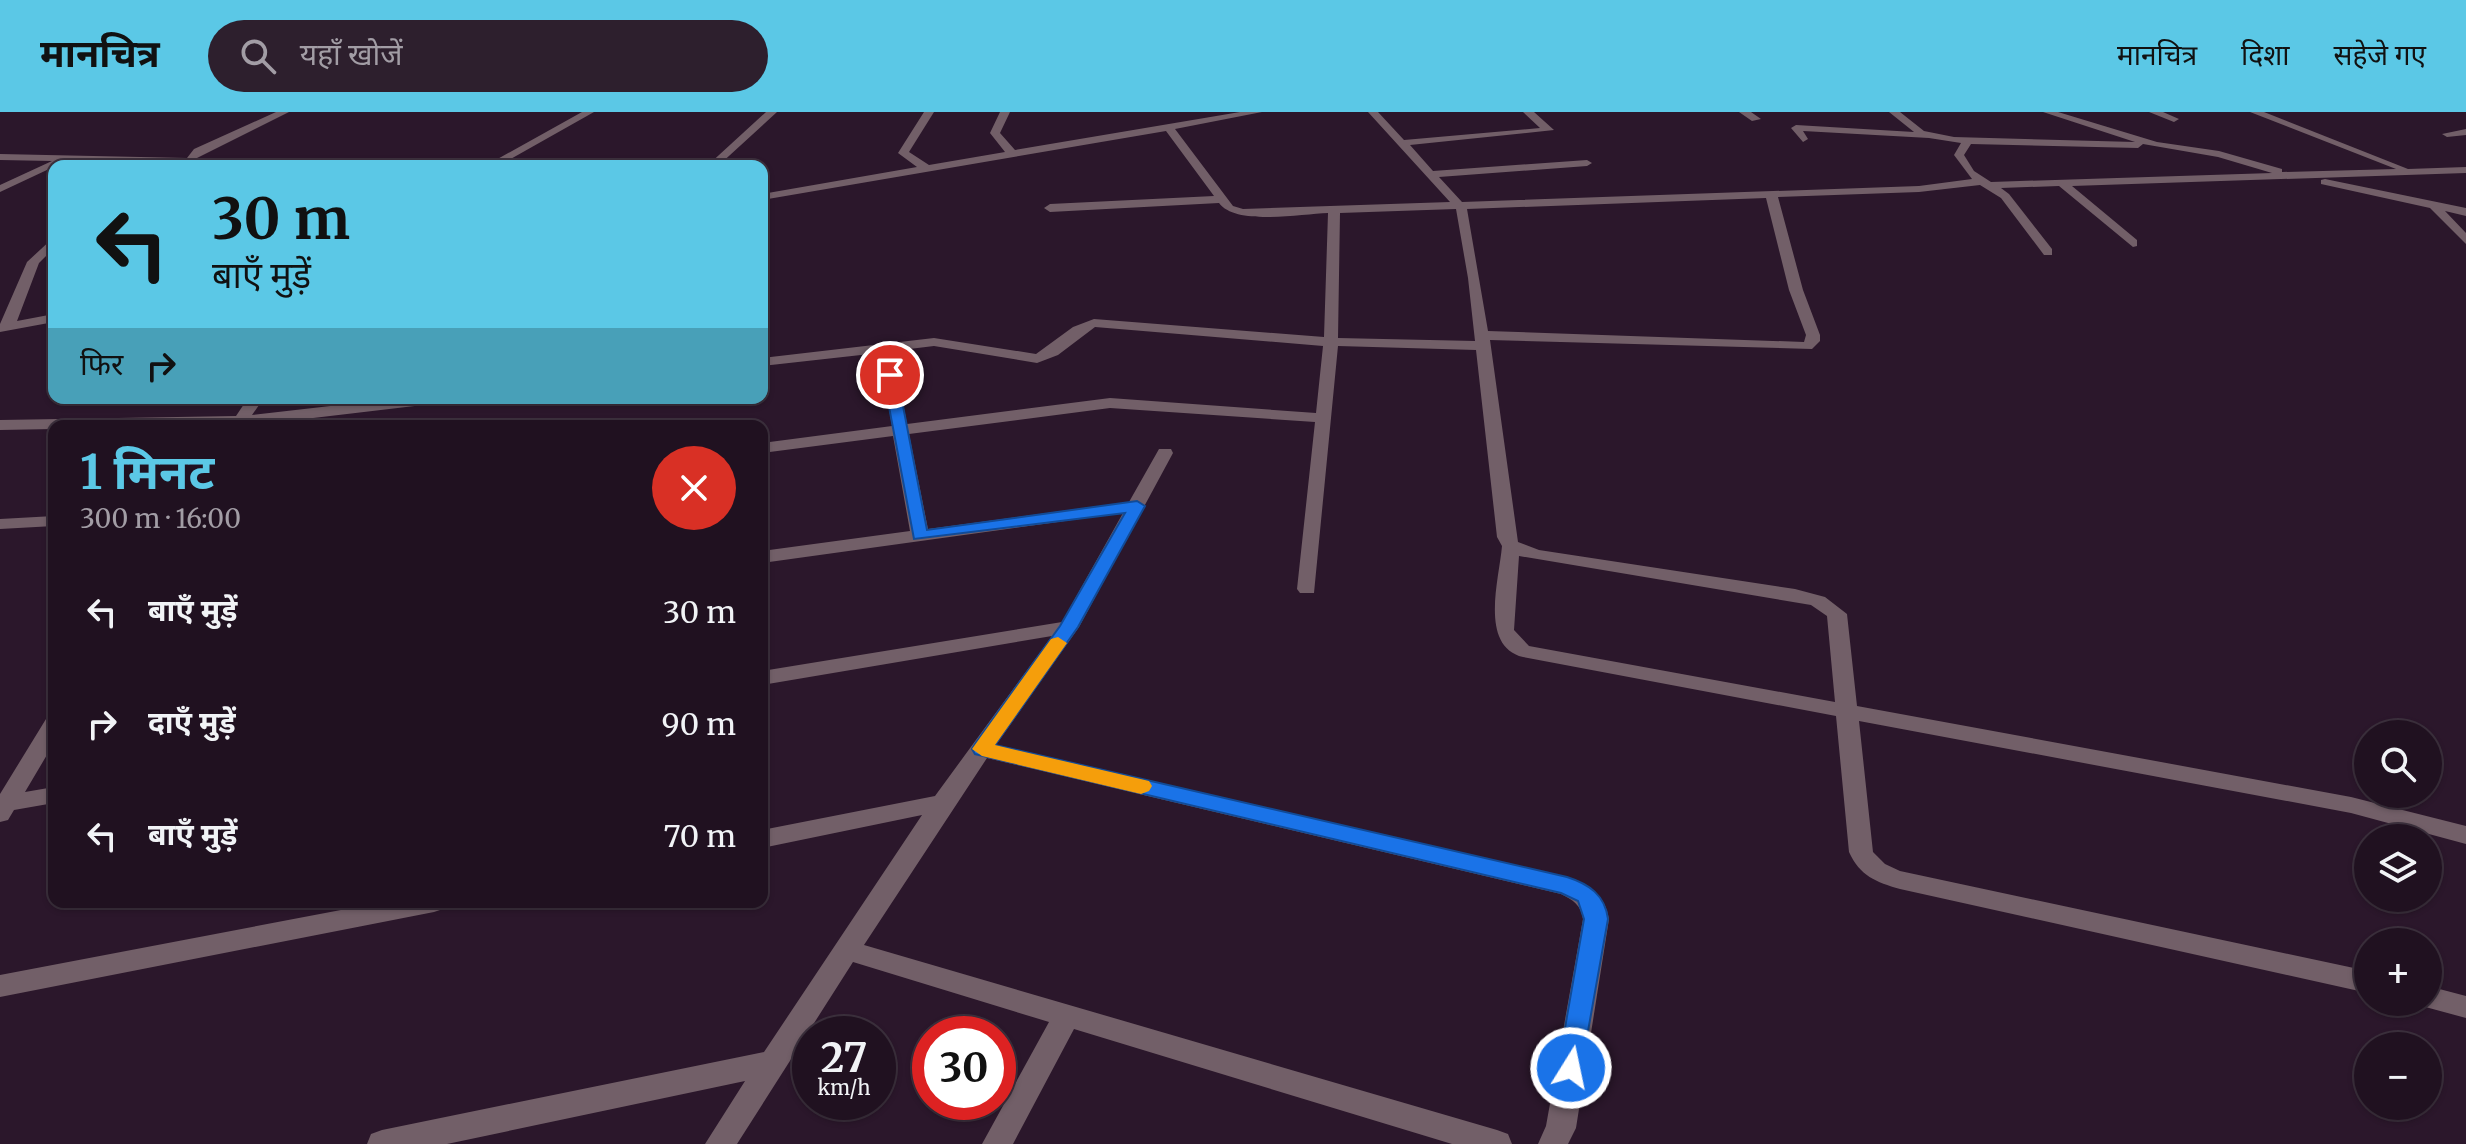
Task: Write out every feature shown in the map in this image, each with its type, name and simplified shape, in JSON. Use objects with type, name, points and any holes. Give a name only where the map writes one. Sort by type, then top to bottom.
[{"type":"street","points":[[192,160],[198,151],[284,112]]},
{"type":"street","points":[[501,160],[589,112]]},
{"type":"street","points":[[719,160],[772,112]]},
{"type":"street","points":[[927,169],[903,153],[929,112]]},
{"type":"street","points":[[1005,112],[995,133],[1012,154]]},
{"type":"street","points":[[768,196],[1257,112]]},
{"type":"street","points":[[1373,112],[1459,203],[1465,220],[1506,537],[1511,546],[1504,630],[1512,643],[1523,651],[1847,708],[2351,805],[2466,835]]},
{"type":"street","points":[[1402,143],[1549,130],[1528,112]]},
{"type":"street","points":[[1744,112],[1756,119]]},
{"type":"street","points":[[1894,112],[1929,136]]},
{"type":"street","points":[[2048,112],[2156,145]]},
{"type":"street","points":[[2154,112],[2174,119]]},
{"type":"street","points":[[2255,112],[2415,172]]},
{"type":"street","points":[[1168,127],[1229,208],[1242,213],[1919,189],[1987,183],[2466,170]]},
{"type":"street","points":[[1803,139],[1796,128],[1967,141],[2156,145],[2219,154],[2298,176],[2466,212]]},
{"type":"street","points":[[2447,134],[2466,132]]},
{"type":"street","points":[[1967,141],[1960,161],[2012,204],[2048,252]]},
{"type":"street","points":[[0,157],[92,160]]},
{"type":"street","points":[[1432,174],[1587,163]]},
{"type":"street","points":[[0,189],[48,168]]},
{"type":"street","points":[[2062,183],[2133,243]]},
{"type":"street","points":[[768,361],[949,342],[1037,359],[1053,354],[1077,330],[1094,323],[1331,342],[1482,340],[1807,346],[1813,341],[1813,335],[1796,290],[1771,194]]},
{"type":"street","points":[[1050,208],[1222,199]]},
{"type":"street","points":[[2435,207],[2466,240]]},
{"type":"street","points":[[1307,589],[1331,342],[1334,209]]},
{"type":"street","points":[[4,327],[33,262],[48,247]]},
{"type":"street","points":[[4,327],[48,319]]},
{"type":"street","points":[[885,348],[920,536]]},
{"type":"street","points":[[768,447],[1110,403],[1323,418]]},
{"type":"street","points":[[263,420],[392,404]]},
{"type":"street","points":[[0,425],[48,425]]},
{"type":"street","points":[[720,1144],[943,803],[1069,627],[1165,453]]},
{"type":"street","points":[[768,556],[1137,506]]},
{"type":"street","points":[[0,524],[48,521]]},
{"type":"street","points":[[1511,546],[1535,555],[1795,595],[1829,606],[1837,614],[1861,852],[1867,865],[1878,873],[2354,979]]},
{"type":"street","points":[[768,677],[1069,627]]},
{"type":"street","points":[[3,808],[48,734]]},
{"type":"street","points":[[982,749],[1567,886],[1586,895],[1595,907],[1596,919],[1561,1128],[1553,1144]]},
{"type":"street","points":[[3,808],[48,797]]},
{"type":"street","points":[[768,838],[943,803]]},
{"type":"street","points":[[0,986],[403,908]]},
{"type":"street","points":[[847,950],[1497,1144]]},
{"type":"street","points":[[2442,1001],[2466,1007]]},
{"type":"street","points":[[997,1144],[1067,1015]]},
{"type":"street","points":[[382,1144],[775,1062]]},
{"type":"slow traffic","points":[[1058,643],[982,749],[1141,786]]},
{"type":"route","points":[[890,375],[920,536],[1137,506],[1069,627],[982,749],[1567,886],[1586,895],[1595,907],[1596,919],[1571,1068]]}]
